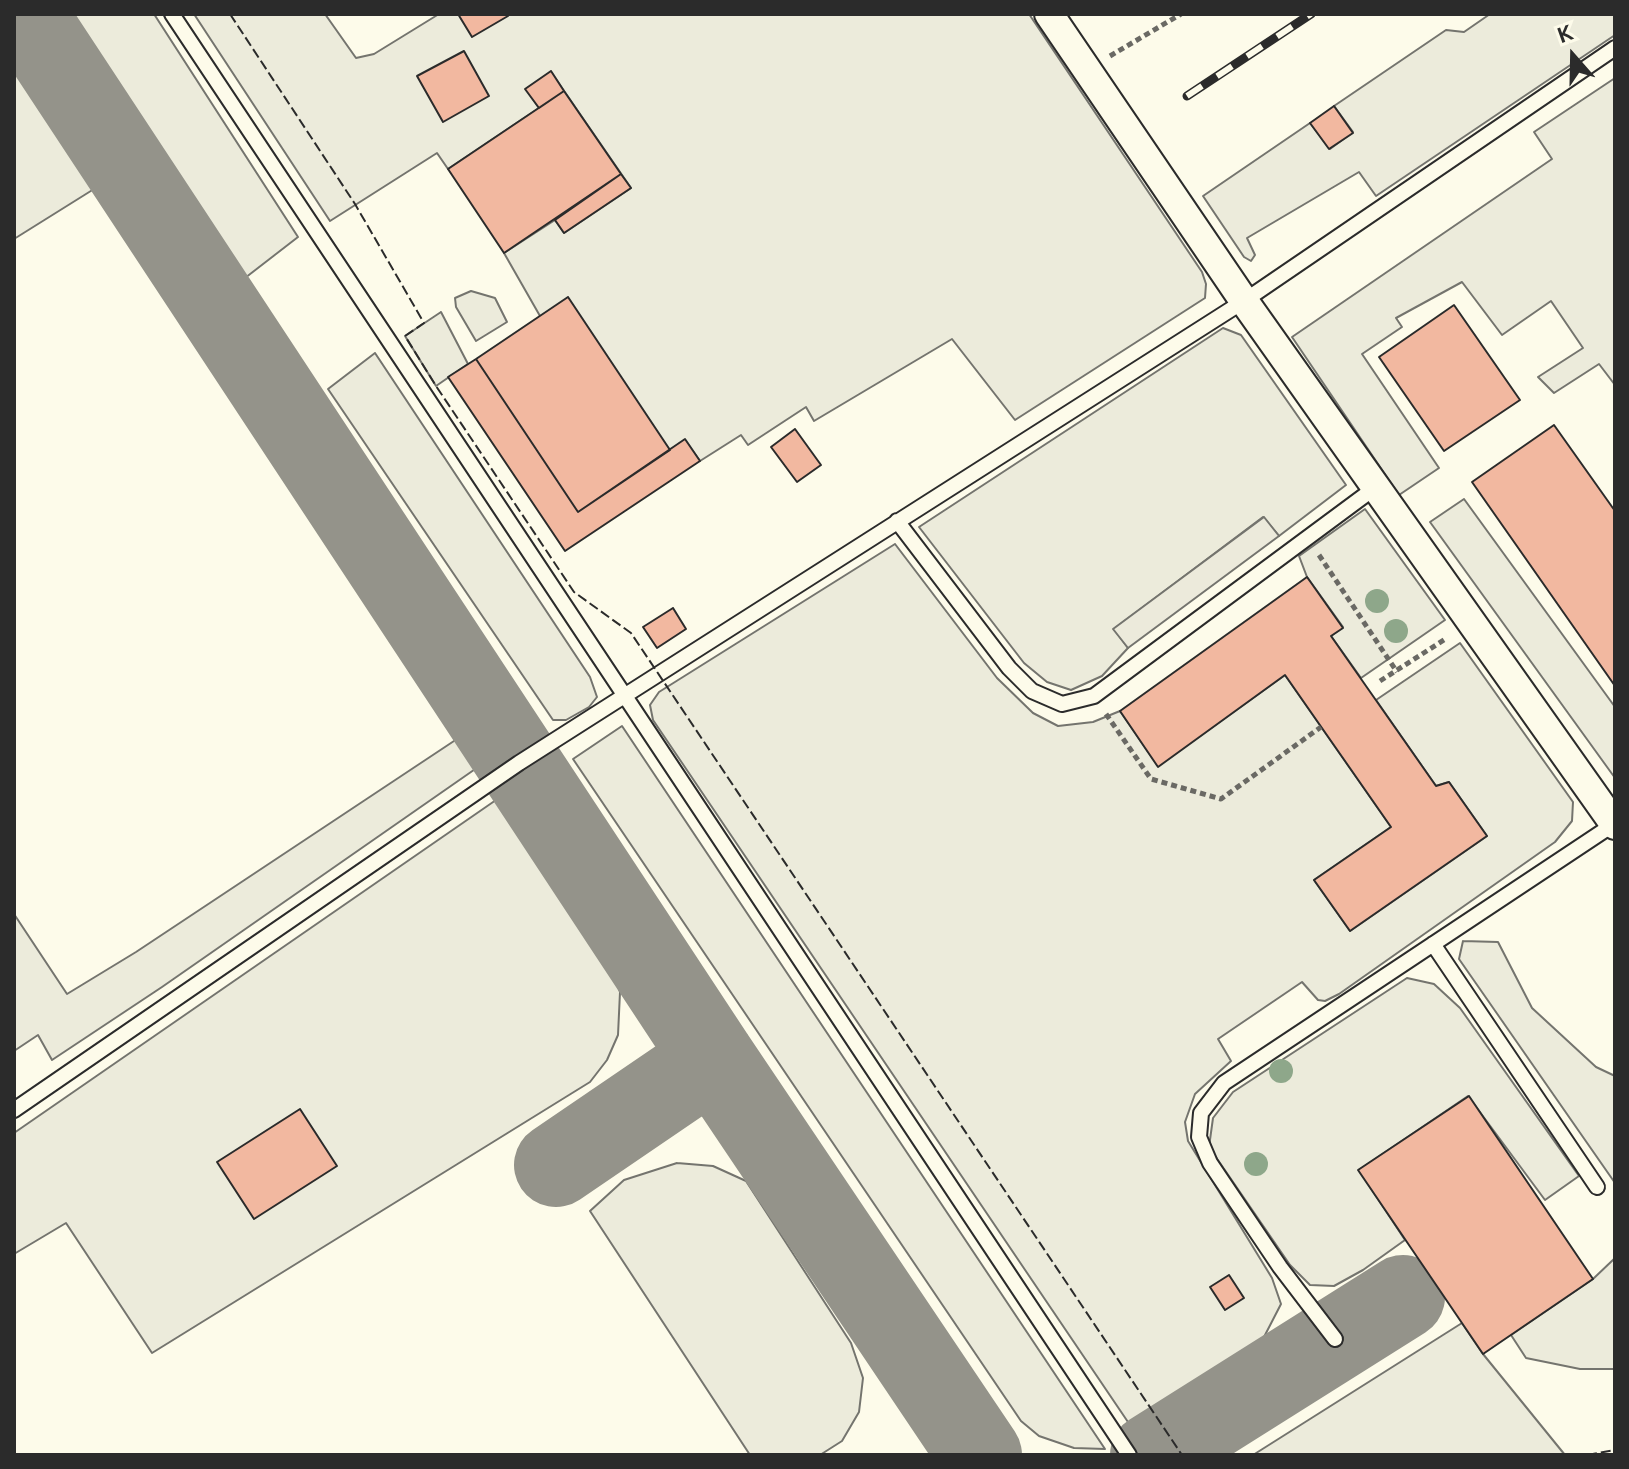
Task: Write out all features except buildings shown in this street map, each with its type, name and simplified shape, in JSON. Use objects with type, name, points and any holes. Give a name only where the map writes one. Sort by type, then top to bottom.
[{"type":"street","points":[[1049,14],[1244,301],[1615,824]]},
{"type":"lane","points":[[172,14],[1129,1455]]},
{"type":"lane","points":[[14,1110],[506,772],[1244,301],[1615,48]]},
{"type":"lane","points":[[897,521],[1009,668],[1032,691],[1062,704],[1094,696],[1376,487]]},
{"type":"lane","points":[[1335,1339],[1280,1267],[1210,1163],[1199,1137],[1201,1113],[1224,1083],[1615,824]]},
{"type":"lane","points":[[1433,944],[1597,1187]]},
{"type":"path","points":[[1088,69],[1181,14]]},
{"type":"path","points":[[1307,537],[1397,672]]},
{"type":"path","points":[[1380,681],[1471,622]]},
{"type":"path","points":[[1094,696],[1151,779],[1221,799],[1321,727]]},
{"type":"shaded area","points":[[68,14],[154,14],[298,237],[245,278]]},
{"type":"shaded area","points":[[194,14],[325,14],[356,58],[374,54],[439,14],[1029,14],[1202,272],[1206,284],[1205,298],[1015,420],[952,339],[814,421],[806,407],[748,445],[741,435],[700,461],[685,440],[670,450],[540,316],[504,253],[555,220],[564,233],[631,188],[551,72],[526,89],[539,108],[448,169],[437,153],[330,221]]},
{"type":"shaded area","points":[[1490,14],[1615,14],[1615,35],[1376,196],[1359,172],[1247,238],[1255,255],[1251,261],[1244,257],[1203,196],[1310,123],[1330,149],[1353,132],[1334,106],[1446,30],[1464,32]]},
{"type":"shaded area","points":[[14,61],[43,103],[57,99],[110,179],[14,239]]},
{"type":"shaded area","points":[[1615,78],[1615,385],[1599,364],[1554,393],[1538,377],[1583,348],[1551,301],[1502,335],[1462,282],[1396,318],[1402,327],[1362,354],[1439,468],[1399,495],[1292,337],[1552,159],[1534,132]]},
{"type":"shaded area","points":[[471,291],[495,298],[507,322],[476,341],[456,307],[455,298]]},
{"type":"shaded area","points":[[441,312],[468,364],[436,386],[405,336]]},
{"type":"shaded area","points":[[1223,328],[1241,335],[1346,485],[1279,536],[1263,517],[1114,629],[1128,648],[1102,676],[1071,690],[1047,682],[1024,663],[919,527]]},
{"type":"shaded area","points":[[375,353],[590,677],[597,697],[589,707],[566,720],[553,720],[328,389]]},
{"type":"shaded area","points":[[1464,499],[1615,707],[1615,778],[1430,522]]},
{"type":"shaded area","points":[[1365,509],[1445,620],[1361,678],[1331,636],[1343,627],[1307,577],[1299,556]]},
{"type":"shaded area","points":[[1264,517],[1279,536],[1128,648],[1113,629]]},
{"type":"shaded area","points":[[895,544],[997,678],[1033,713],[1058,726],[1093,722],[1120,711],[1158,766],[1285,675],[1391,827],[1314,880],[1350,931],[1487,836],[1449,782],[1436,786],[1376,700],[1460,643],[1573,802],[1572,821],[1555,842],[1339,994],[1325,1001],[1318,1000],[1302,982],[1218,1039],[1231,1061],[1195,1094],[1185,1122],[1188,1141],[1272,1278],[1281,1304],[1264,1337],[1156,1419],[1130,1425],[653,720],[650,705],[659,692]]},
{"type":"shaded area","points":[[622,726],[1105,1449],[1074,1448],[1039,1436],[1021,1421],[573,759]]},
{"type":"shaded area","points":[[460,737],[481,765],[52,1060],[38,1035],[14,1051],[14,914],[67,994],[136,952]]},
{"type":"shaded area","points":[[496,800],[610,967],[620,992],[618,1035],[607,1060],[590,1082],[152,1353],[66,1223],[14,1254],[14,1133]]},
{"type":"shaded area","points":[[1463,941],[1498,942],[1532,1008],[1596,1067],[1615,1076],[1615,1183],[1459,959]]},
{"type":"shaded area","points":[[1407,978],[1434,984],[1460,1008],[1579,1176],[1545,1200],[1468,1096],[1359,1170],[1405,1240],[1334,1286],[1310,1285],[1290,1265],[1209,1147],[1213,1118],[1233,1092]]},
{"type":"shaded area","points":[[677,1163],[713,1166],[746,1181],[851,1343],[863,1378],[859,1412],[842,1441],[820,1455],[750,1455],[590,1211],[624,1180]]},
{"type":"shaded area","points":[[1615,1258],[1614,1369],[1580,1369],[1526,1358],[1511,1335],[1593,1279]]},
{"type":"shaded area","points":[[1462,1323],[1483,1354],[1565,1455],[1253,1455]]},
{"type":"taxiway","points":[[25,14],[713,1058],[980,1455]]},
{"type":"taxiway","points":[[556,1165],[713,1058]]},
{"type":"taxiway","points":[[1152,1455],[1403,1297]]},
{"type":"railway","points":[[1187,96],[1311,14]]},
{"type":"fence","points":[[230,14],[355,204],[424,323],[405,336],[436,386],[574,592],[631,633],[1182,1455]]},
{"type":"fence","points":[[1587,1455],[1615,1450]]}]
